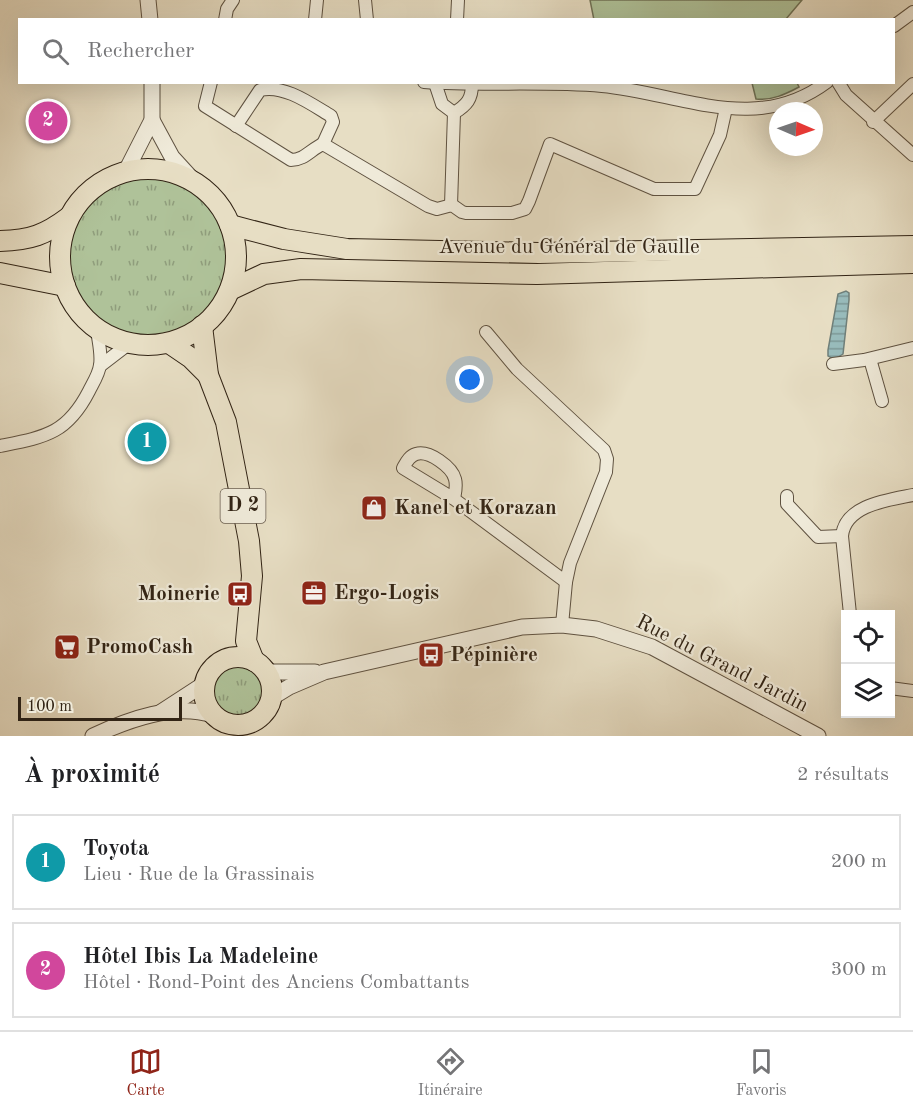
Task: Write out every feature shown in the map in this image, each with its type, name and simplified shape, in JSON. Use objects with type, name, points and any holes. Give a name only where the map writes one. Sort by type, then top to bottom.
[{"type":"main road","points":[[167,170],[193,180],[221,206],[235,240],[237,257],[235,274],[220,309],[202,326],[185,337],[169,343],[148,345],[130,343],[97,329],[73,303],[61,273],[60,254],[69,217],[93,188],[108,178],[126,171],[167,170]]},
{"type":"main road","points":[[0,241],[40,236],[69,217]]},
{"type":"main road","name":"Avenue du Général de Gaulle","points":[[230,225],[284,239],[347,249],[539,253],[913,246]]},
{"type":"main road","name":"Avenue du Général de Gaulle","points":[[230,290],[264,274],[301,269],[537,274],[913,263]]},
{"type":"main road","points":[[0,273],[65,286]]},
{"type":"main road","name":"D 2","points":[[202,326],[208,375],[226,422],[249,541],[252,576],[246,641],[260,667]]},
{"type":"main road","name":"D 2","points":[[169,343],[191,358],[208,375]]},
{"type":"main road","points":[[229,658],[246,658],[260,667],[272,689],[271,698],[263,714],[247,730],[238,726],[219,724],[207,706],[204,695],[204,684],[213,668],[229,658],[246,641]]},
{"type":"street","points":[[148,0],[150,18]]},
{"type":"street","points":[[225,18],[227,9],[233,0]]},
{"type":"street","points":[[315,18],[317,0]]},
{"type":"street","points":[[365,0],[367,18]]},
{"type":"street","points":[[457,18],[458,0]]},
{"type":"street","points":[[895,25],[913,12]]},
{"type":"street","points":[[126,171],[152,120],[152,84]]},
{"type":"street","points":[[210,84],[205,106],[236,126],[291,160],[303,158],[315,147],[323,144],[333,122],[331,116],[298,95],[266,89],[260,90],[236,126]]},
{"type":"street","points":[[435,84],[442,104],[454,113]]},
{"type":"street","points":[[451,205],[454,113],[468,102],[471,97],[472,84],[600,86],[726,108],[757,109],[784,104],[804,97],[824,84]]},
{"type":"street","points":[[839,84],[846,95],[873,122],[913,155]]},
{"type":"street","points":[[873,122],[913,84]]},
{"type":"street","points":[[323,144],[428,206],[437,209],[451,205],[466,213],[512,213],[520,212],[530,201],[550,144],[654,189],[695,189],[720,135],[726,108]]},
{"type":"street","points":[[152,120],[172,157],[193,180]]},
{"type":"street","points":[[97,329],[100,366]]},
{"type":"street","points":[[486,332],[517,369],[604,450],[607,459],[606,472],[570,563],[562,625]]},
{"type":"street","points":[[0,446],[41,437],[65,424],[81,405],[100,366],[130,343]]},
{"type":"street","points":[[833,364],[870,359],[913,348]]},
{"type":"street","points":[[870,359],[882,401]]},
{"type":"street","points":[[454,499],[456,482],[453,473],[436,459],[425,454],[410,457],[403,468],[454,499],[566,582]]},
{"type":"street","points":[[849,610],[843,527],[847,520],[859,510],[913,495]]},
{"type":"street","points":[[787,496],[787,504],[818,537],[842,536]]},
{"type":"street","name":"Rue du Grand Jardin","points":[[271,698],[289,687],[324,672],[522,627],[562,625],[596,629],[652,647],[818,736]]},
{"type":"street","name":"Rue du Grand Jardin","points":[[260,667],[324,672]]},
{"type":"street","points":[[162,712],[204,684]]},
{"type":"street","points":[[895,689],[913,691]]},
{"type":"street","points":[[93,736],[162,712],[201,711],[219,724]]},
{"type":"green space","points":[[590,0],[802,0],[787,18],[594,18]]},
{"type":"green space","points":[[752,84],[798,84],[799,87],[773,98],[756,99]]},
{"type":"green space","points":[[149,176],[180,182],[206,200],[224,226],[230,257],[224,288],[206,314],[180,332],[149,338],[118,332],[92,314],[74,288],[68,257],[74,226],[92,200],[118,182]]},
{"type":"green space","points":[[231,664],[241,664],[256,672],[262,681],[264,692],[262,703],[256,712],[241,720],[231,720],[220,715],[213,708],[208,697],[208,687],[213,676],[220,669]]},
{"type":"water","points":[[846,291],[849,293],[849,300],[843,354],[832,358],[828,356],[828,350],[838,294]]},
{"type":"place","name":"Hôtel Ibis La Madeleine","points":[[48,121]]},
{"type":"place","name":"Toyota","points":[[147,442]]},
{"type":"place","name":"Kanel et Korazan","points":[[374,508]]},
{"type":"place","name":"Ergo-Logis","points":[[314,593]]},
{"type":"place","name":"Moinerie","points":[[240,594]]},
{"type":"place","name":"PromoCash","points":[[67,647]]},
{"type":"place","name":"Pépinière","points":[[431,655]]}]
